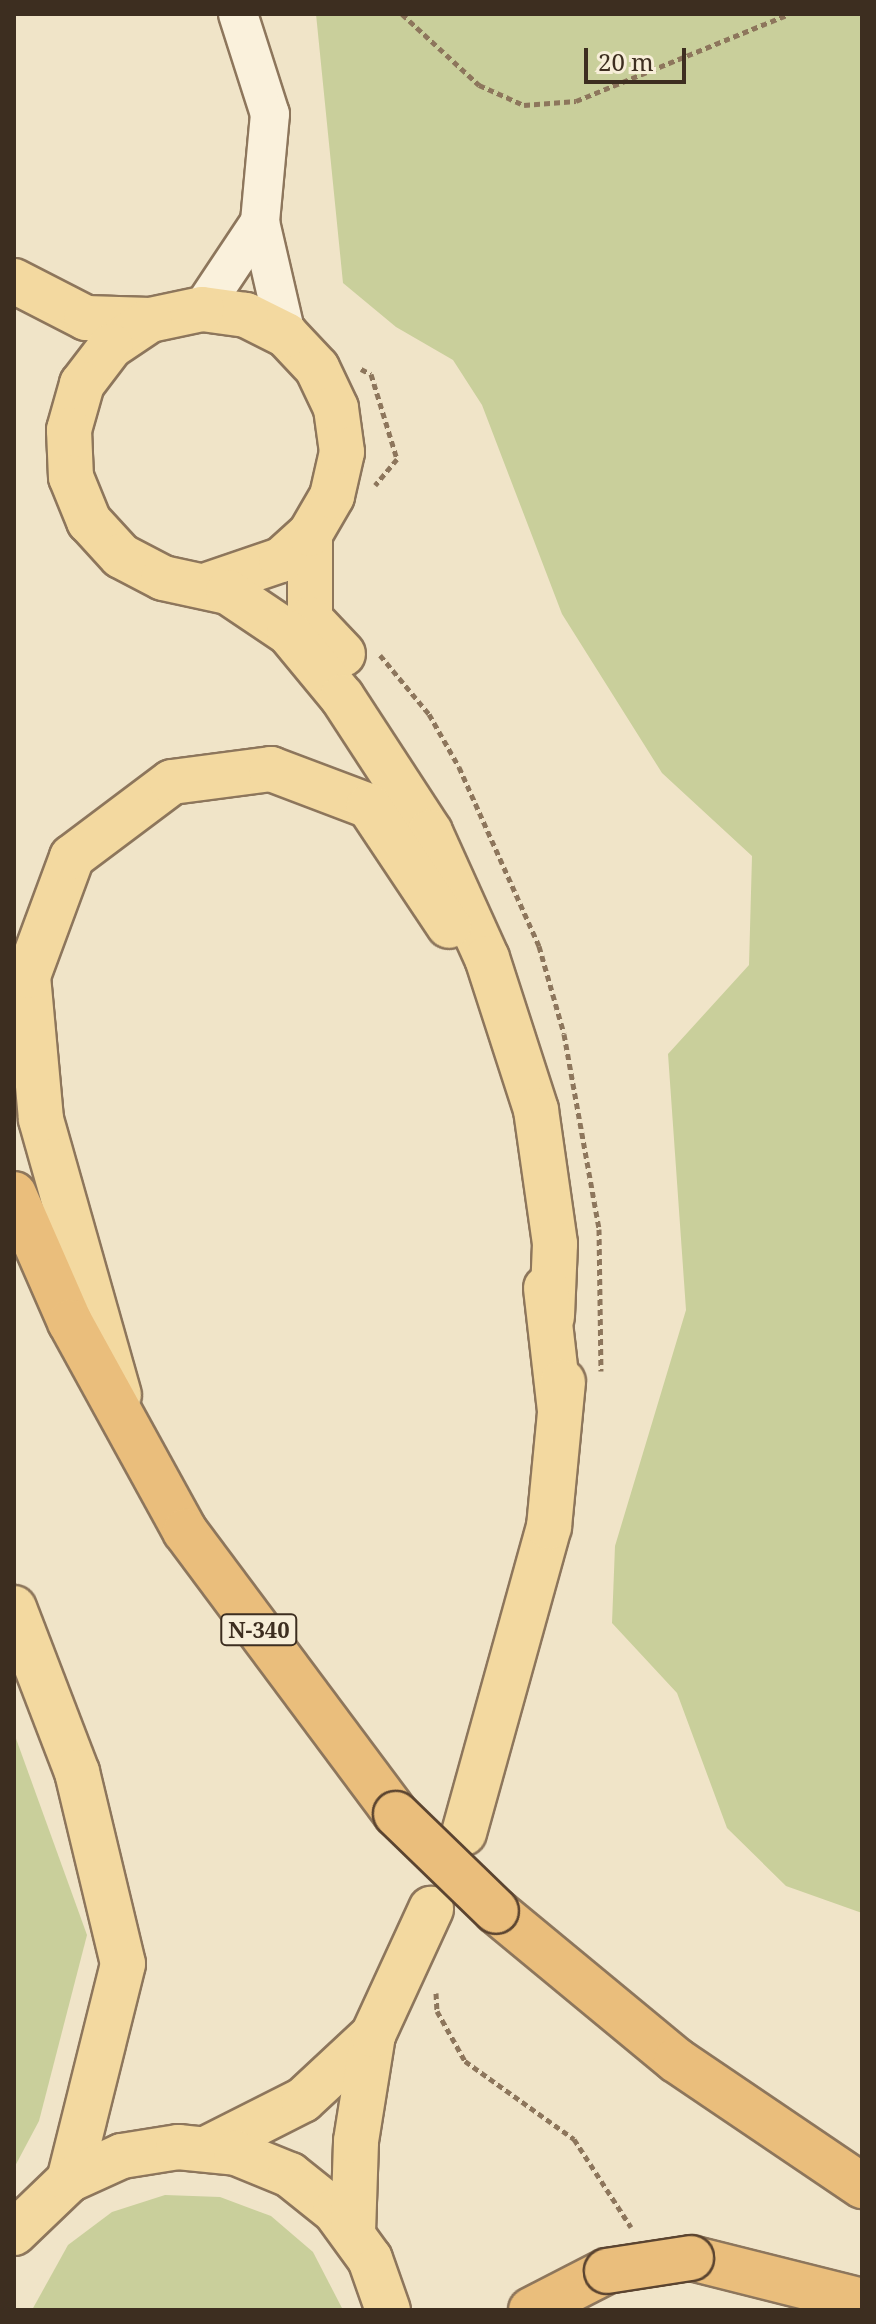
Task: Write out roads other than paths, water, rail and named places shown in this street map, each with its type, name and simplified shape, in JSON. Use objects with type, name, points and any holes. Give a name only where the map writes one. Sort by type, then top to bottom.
[{"type":"highway","name":"N-340","points":[[14,1194],[131,1440],[185,1531],[396,1814],[496,1911],[676,2060],[862,2186]]},
{"type":"highway","points":[[531,2310],[607,2271],[691,2258],[862,2301]]},
{"type":"main road","points":[[14,281],[86,318],[150,320],[202,309],[246,315],[286,335],[317,368],[336,408],[342,452],[332,496],[310,534],[281,560],[210,584]]},
{"type":"main road","points":[[150,320],[111,346],[82,384],[69,430],[71,477],[89,521],[121,556],[163,578],[210,584],[289,633],[342,697],[430,832],[487,958],[536,1110],[555,1244],[552,1317],[560,1410]]},
{"type":"main road","points":[[310,534],[310,619],[364,676],[450,818],[521,985],[558,1133],[575,1271],[549,1527],[464,1833]]},
{"type":"main road","points":[[131,1440],[41,1119],[28,976],[72,857],[172,782],[271,769],[369,806],[469,956],[552,1317]]},
{"type":"main road","points":[[14,1608],[77,1772],[123,1964],[69,2180]]},
{"type":"main road","points":[[353,2233],[356,2141],[373,2035],[431,1909]]},
{"type":"main road","points":[[14,2233],[69,2180],[122,2156],[208,2148],[303,2100],[373,2035]]},
{"type":"main road","points":[[208,2148],[290,2175],[353,2233],[388,2310]]},
{"type":"street","points":[[238,14],[270,114],[260,222],[286,335]]},
{"type":"street","points":[[202,309],[260,222]]}]
